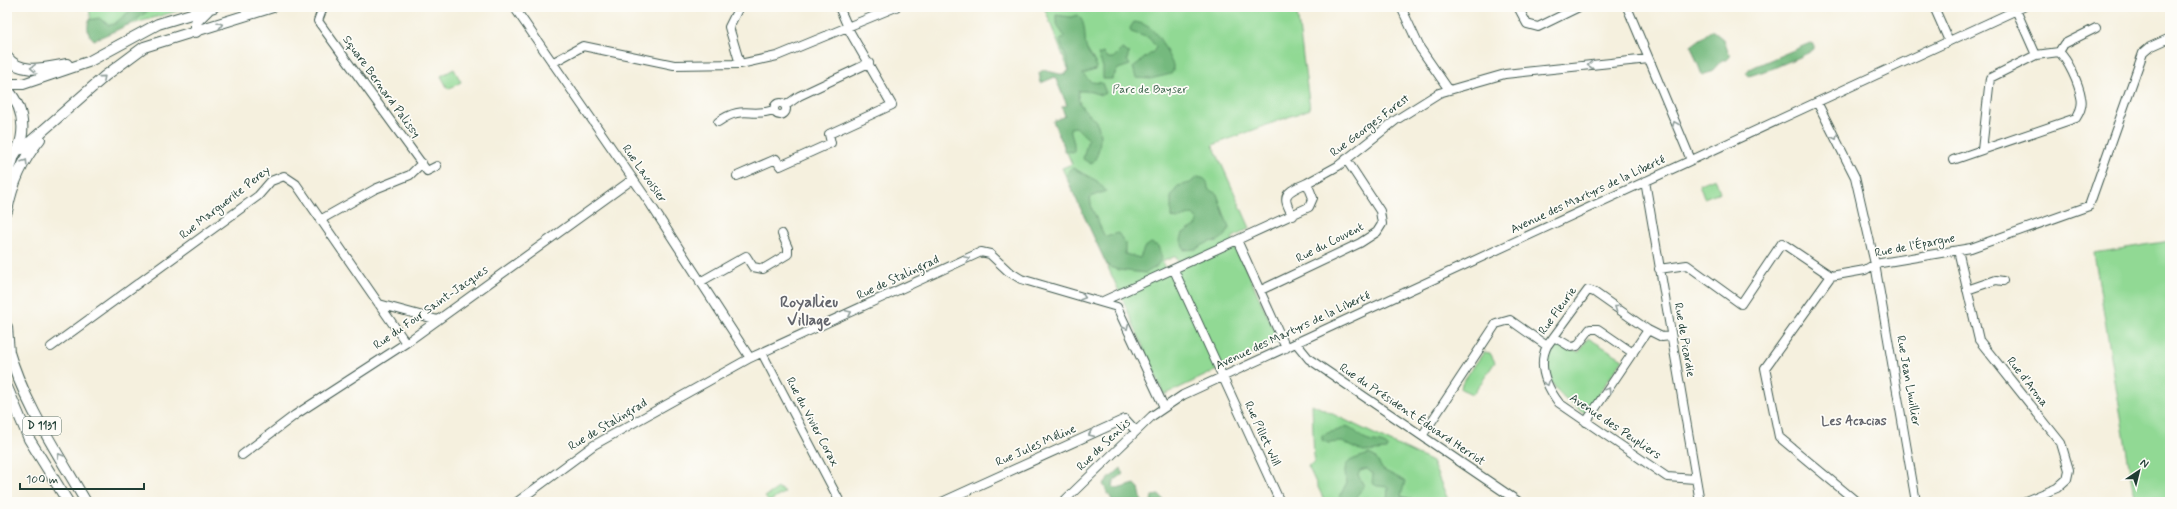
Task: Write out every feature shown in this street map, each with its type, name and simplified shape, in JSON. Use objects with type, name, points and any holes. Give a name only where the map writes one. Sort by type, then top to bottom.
[{"type":"main road","points":[[13,158],[105,76],[144,48],[273,7]]},
{"type":"main road","points":[[196,32],[196,22],[211,8]]},
{"type":"main road","points":[[7,84],[23,84],[85,63],[158,24],[211,8]]},
{"type":"main road","points":[[7,57],[15,64],[33,68],[85,63]]},
{"type":"main road","points":[[7,89],[14,97],[22,114],[23,132],[7,178]]},
{"type":"main road","points":[[7,211],[11,191],[18,174],[33,148],[52,124]]},
{"type":"main road","points":[[7,327],[8,350]]},
{"type":"main road","name":"D 1131","points":[[8,350],[12,365],[42,426],[86,502]]},
{"type":"main road","name":"D 1131","points":[[7,387],[29,439],[68,502]]},
{"type":"street","name":"Square Bernard Palissy","points":[[321,7],[322,10],[318,21],[422,164]]},
{"type":"street","name":"Rue Lavoisier","points":[[514,7],[633,179],[750,358]]},
{"type":"street","points":[[739,7],[729,27],[740,64]]},
{"type":"street","points":[[737,176],[776,159],[780,166],[831,143],[829,134],[892,104],[848,27],[839,7]]},
{"type":"street","points":[[552,63],[583,46],[674,65],[740,64],[777,56],[896,7]]},
{"type":"street","points":[[1402,7],[1420,48],[1449,90]]},
{"type":"street","points":[[1518,7],[1527,24],[1538,27],[1578,7]]},
{"type":"street","points":[[1627,7],[1691,160]]},
{"type":"street","points":[[1934,7],[1949,41]]},
{"type":"street","points":[[2019,9],[2036,55]]},
{"type":"street","name":"Avenue des Martyrs de la Liberté","points":[[1164,407],[1223,376],[2019,9]]},
{"type":"street","points":[[2059,52],[2064,44],[2096,28]]},
{"type":"street","name":"Rue de l'Épargne","points":[[1831,276],[1865,270],[1875,264],[1971,248],[2089,206],[2143,53],[2150,47],[2170,38]]},
{"type":"street","points":[[1953,160],[2076,118],[2081,110],[2082,97],[2066,58],[2059,52],[2036,55],[1990,78],[1982,150]]},
{"type":"street","name":"Rue Georges Forest","points":[[1293,216],[1285,203],[1285,197],[1290,191],[1307,183],[1346,159],[1396,120],[1429,98],[1449,90],[1505,74],[1649,59]]},
{"type":"street","points":[[718,122],[730,113],[747,111],[762,114],[774,110],[775,105],[779,103],[785,106],[799,96],[869,63]]},
{"type":"street","name":"Rue Jean Lhuillier","points":[[1817,102],[1855,177],[1875,264],[1916,502]]},
{"type":"street","name":"Rue du Couvent","points":[[1261,290],[1360,243],[1376,232],[1382,224],[1380,211],[1346,159]]},
{"type":"street","points":[[320,220],[375,189],[410,175],[422,164],[427,170],[437,166]]},
{"type":"street","name":"Rue Marguerite Perey","points":[[51,347],[258,196],[271,181],[277,177],[284,176],[290,178],[406,343]]},
{"type":"street","name":"Rue du Four Saint-Jacques","points":[[242,455],[295,415],[406,343],[633,179]]},
{"type":"street","name":"Rue de Picardie","points":[[1645,181],[1700,502]]},
{"type":"street","points":[[1101,302],[1293,216],[1309,207],[1313,198],[1307,183]]},
{"type":"street","points":[[700,282],[746,256],[753,267],[763,269],[783,258],[788,254],[788,248],[782,234]]},
{"type":"street","points":[[1237,240],[1286,348]]},
{"type":"street","points":[[1659,269],[1687,265],[1741,304],[1782,243],[1831,276],[1765,368],[1779,437],[1857,502]]},
{"type":"street","name":"Rue d'Arona","points":[[1958,250],[1979,340],[2061,443],[2069,470],[2067,479],[2057,488],[2023,502]]},
{"type":"street","name":"Rue de Stalingrad","points":[[517,502],[594,445],[750,358],[982,252],[990,254],[1008,271],[1021,278],[1117,307],[1164,407]]},
{"type":"street","name":"Rue Pillet Will","points":[[1174,270],[1280,502]]},
{"type":"street","points":[[1967,290],[1996,280],[2002,281]]},
{"type":"street","name":"Rue Fleurie","points":[[1422,436],[1496,324],[1510,320],[1547,346],[1588,290],[1594,292],[1648,330],[1662,337],[1671,336]]},
{"type":"street","points":[[380,304],[438,320]]},
{"type":"street","points":[[1554,337],[1571,347],[1577,346],[1590,329],[1598,329],[1633,353]]},
{"type":"street","points":[[1586,422],[1648,330]]},
{"type":"street","name":"Rue du Président Édouard Herriot","points":[[1296,343],[1309,359],[1519,502]]},
{"type":"street","name":"Avenue des Peupliers","points":[[1547,346],[1543,356],[1543,367],[1550,391],[1559,403],[1667,477],[1695,479]]},
{"type":"street","name":"Rue du Vivier Corax","points":[[762,352],[840,502]]},
{"type":"street","name":"Rue de Senlis","points":[[1063,502],[1072,498],[1136,431],[1164,407]]},
{"type":"street","name":"Rue Jules Méline","points":[[942,502],[1125,419],[1136,431]]},
{"type":"green space","points":[[89,7],[192,7],[93,35]]},
{"type":"green space","points":[[147,7],[152,7],[139,18],[110,33],[94,40],[89,33],[89,20],[99,18],[109,25],[114,24],[132,9],[144,11]]},
{"type":"green space","name":"Parc de Bayser","points":[[1044,7],[1308,7],[1297,12],[1310,109],[1213,145],[1250,228],[1232,238],[1279,341],[1164,395],[1118,289],[1062,168],[1072,164],[1053,121],[1065,116],[1062,107],[1067,105],[1055,77],[1069,71]],"holes":[[[1176,256],[1179,262],[1165,268],[1162,262]]]},
{"type":"green space","points":[[1056,15],[1071,17],[1077,15],[1082,21],[1084,25],[1086,47],[1096,67],[1095,70],[1083,74],[1091,82],[1102,83],[1106,93],[1101,95],[1088,91],[1079,91],[1079,102],[1096,121],[1100,135],[1098,151],[1094,161],[1091,164],[1083,159],[1088,139],[1076,127],[1070,128],[1074,144],[1074,152],[1064,151],[1064,146],[1053,121],[1065,116],[1062,107],[1067,105],[1055,77],[1041,83],[1039,73],[1043,70],[1064,75],[1069,71],[1067,60],[1060,41],[1064,36],[1056,22]]},
{"type":"green space","points":[[1134,22],[1149,27],[1159,38],[1173,65],[1173,71],[1171,74],[1150,79],[1136,78],[1133,67],[1154,51],[1156,47],[1149,38],[1131,32],[1130,28]]},
{"type":"green space","points":[[1712,30],[1724,40],[1730,57],[1727,60],[1722,60],[1711,72],[1702,75],[1691,46]]},
{"type":"green space","points":[[1810,43],[1814,44],[1814,49],[1808,53],[1774,68],[1749,76],[1746,73],[1749,69]]},
{"type":"green space","points":[[1122,49],[1129,53],[1127,60],[1130,65],[1118,69],[1112,79],[1103,79],[1103,67],[1098,55],[1103,53],[1108,58],[1113,58]]},
{"type":"green space","points":[[454,69],[461,82],[448,89],[441,76]]},
{"type":"green space","points":[[7,111],[11,130],[7,150]]},
{"type":"green space","points":[[1073,168],[1097,181],[1106,191],[1090,197],[1092,209],[1104,235],[1106,237],[1118,233],[1125,243],[1125,254],[1140,258],[1144,248],[1151,243],[1158,246],[1162,258],[1156,267],[1146,273],[1118,270],[1110,267],[1106,263],[1066,177],[1069,170]]},
{"type":"green space","points":[[1197,177],[1206,180],[1208,189],[1217,194],[1229,228],[1226,235],[1218,241],[1209,242],[1196,249],[1184,250],[1181,240],[1183,233],[1196,226],[1198,221],[1193,214],[1177,219],[1171,217],[1171,197],[1178,186],[1190,183]]},
{"type":"green space","points":[[1715,178],[1720,192],[1704,198],[1699,184]]},
{"type":"green space","points":[[2170,241],[2170,502],[2135,502],[2094,253]]},
{"type":"green space","points":[[1588,338],[1623,359],[1585,413],[1558,392],[1552,384],[1547,365],[1549,354],[1555,342],[1566,350],[1579,352]]},
{"type":"green space","points":[[1484,352],[1490,353],[1495,362],[1475,392],[1472,394],[1461,389],[1462,383]]},
{"type":"green space","points":[[1312,404],[1432,462],[1449,502],[1325,502],[1308,466],[1314,463]]},
{"type":"green space","points":[[1346,426],[1364,439],[1385,445],[1388,447],[1387,450],[1364,452],[1342,442],[1328,443],[1322,440],[1322,435]]},
{"type":"green space","points":[[1369,454],[1375,457],[1383,470],[1405,481],[1401,496],[1411,499],[1409,502],[1387,502],[1388,487],[1377,486],[1372,483],[1373,474],[1367,469],[1360,471],[1358,475],[1364,486],[1352,502],[1337,502],[1347,482],[1345,475],[1346,465],[1353,460]]},
{"type":"green space","points":[[1121,468],[1123,474],[1114,481],[1113,487],[1117,489],[1135,484],[1139,488],[1142,502],[1113,502],[1103,484]]},
{"type":"green space","points":[[778,488],[785,492],[769,502],[765,497]]},
{"type":"green space","points":[[1159,495],[1165,502],[1151,502],[1152,496]]},
{"type":"district","name":"Royallieu Village","points":[[809,311]]},
{"type":"district","name":"Les Acacias","points":[[1854,421]]}]
